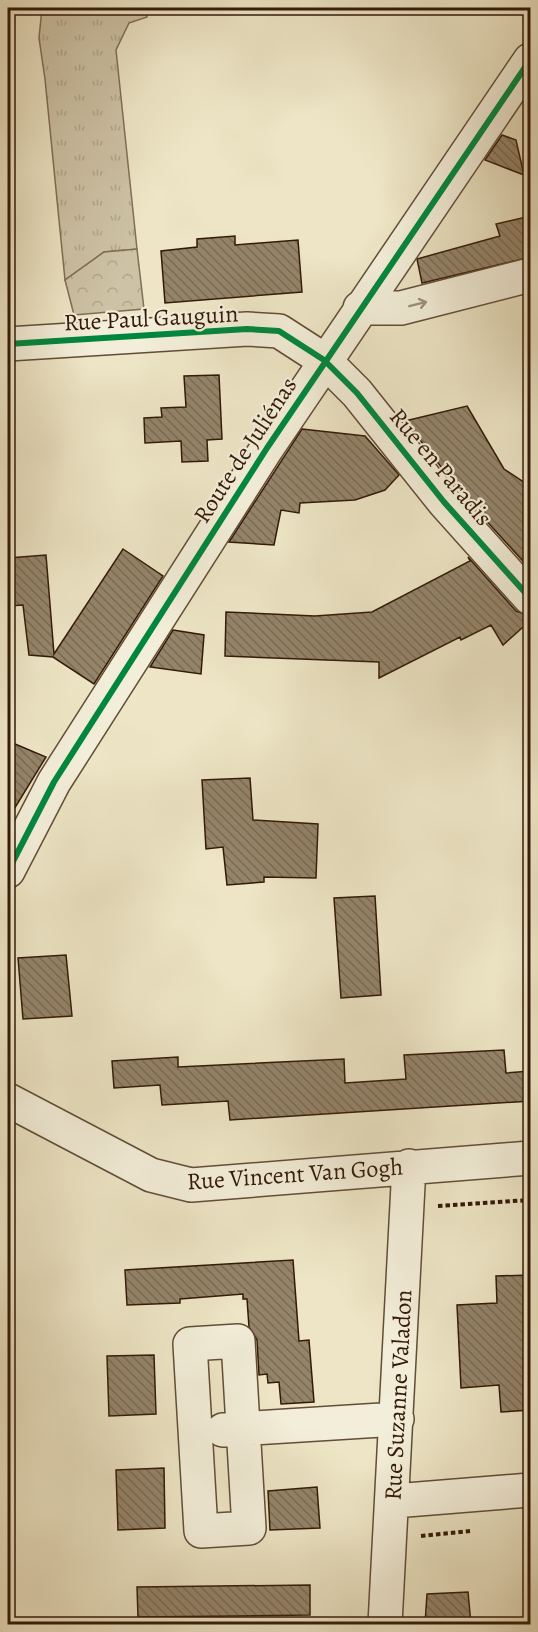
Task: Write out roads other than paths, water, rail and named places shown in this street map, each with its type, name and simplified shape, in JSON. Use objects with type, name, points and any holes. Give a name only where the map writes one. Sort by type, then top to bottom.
[{"type":"street","name":"Route de Juliénas","points":[[8,871],[54,782],[324,360],[531,60]]},
{"type":"street","points":[[360,308],[401,308],[531,275]]},
{"type":"street","name":"Rue Paul Gauguin","points":[[8,344],[247,329],[279,331],[324,360]]},
{"type":"street","name":"Rue en Paradis","points":[[324,360],[357,393],[444,502],[531,598]]},
{"type":"street","name":"Rue Vincent Van Gogh","points":[[8,1100],[131,1166],[169,1181],[191,1185],[531,1158]]},
{"type":"street","name":"Rue Suzanne Valadon","points":[[385,1624],[394,1501],[409,1166]]},
{"type":"street","points":[[238,1341],[243,1429],[249,1528],[201,1531],[190,1344],[238,1341]]},
{"type":"street","points":[[195,1431],[398,1419]]},
{"type":"street","points":[[394,1501],[531,1491]]}]
